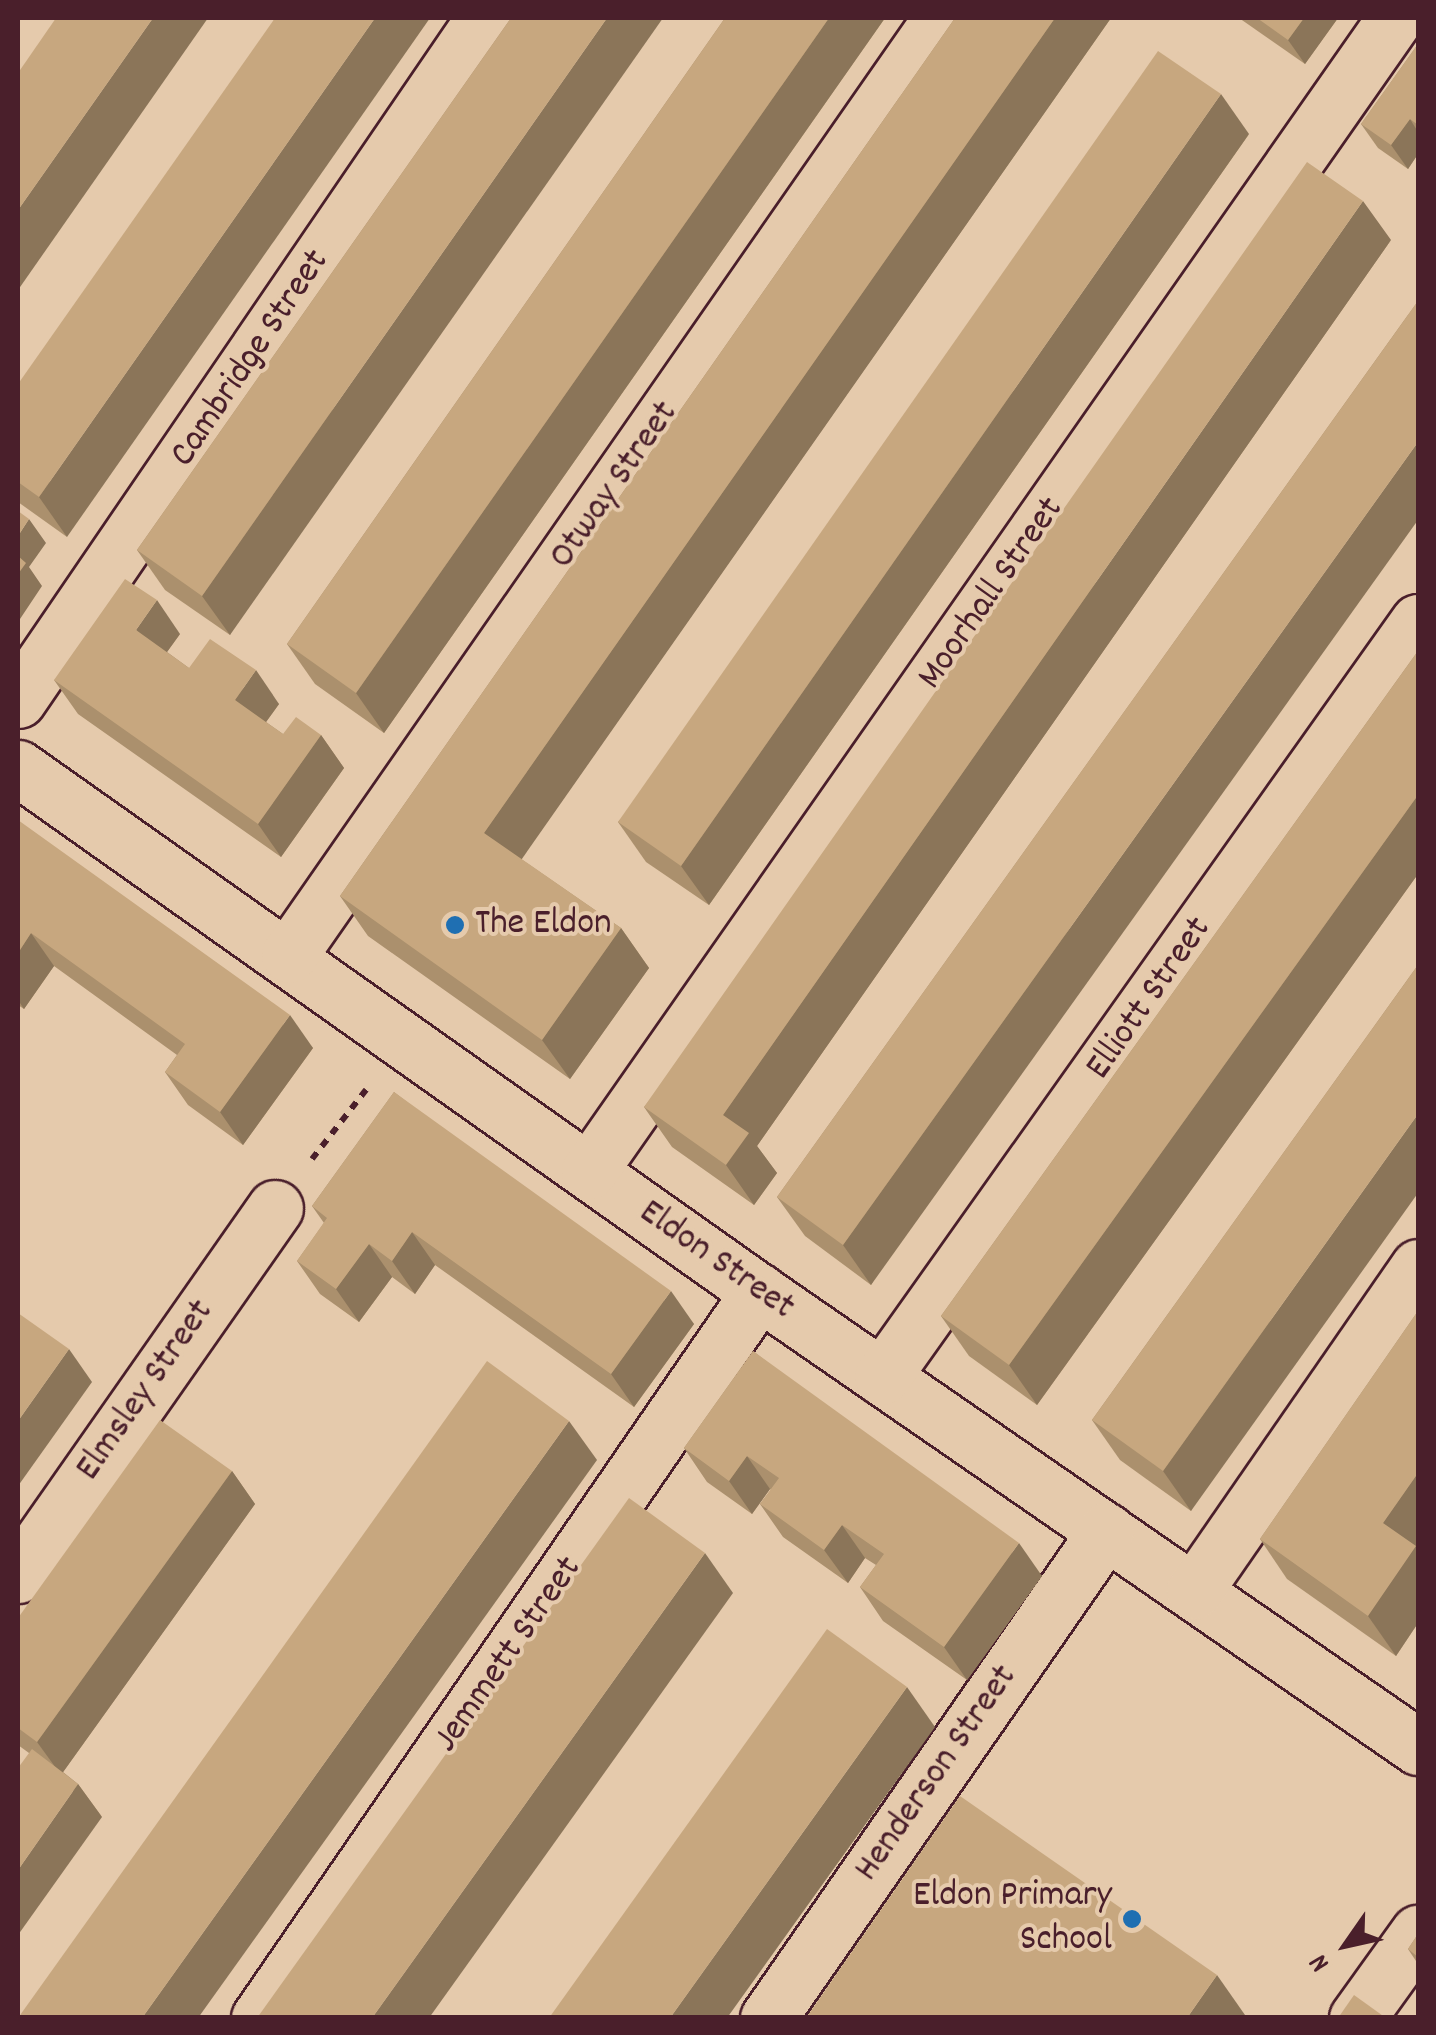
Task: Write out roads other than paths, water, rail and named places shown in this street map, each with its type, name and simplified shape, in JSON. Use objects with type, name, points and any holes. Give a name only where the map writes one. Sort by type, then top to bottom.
[{"type":"street","points":[[18,56],[44,18]]},
{"type":"street","name":"Cambridge Street","points":[[18,700],[484,18]]},
{"type":"street","name":"Otway Street","points":[[289,954],[940,18]]},
{"type":"street","name":"Moorhall Street","points":[[589,1172],[1395,18]]},
{"type":"street","name":"Elliott Street","points":[[882,1377],[1418,622]]},
{"type":"street","name":"Eldon Street","points":[[32,798],[289,954],[759,1292],[1418,1748]]},
{"type":"street","name":"Elmsley Street","points":[[18,1575],[275,1208]]},
{"type":"street","points":[[1194,1591],[1418,1267]]},
{"type":"street","name":"Jemmett Street","points":[[259,2018],[759,1292]]},
{"type":"street","name":"Henderson Street","points":[[768,2018],[1106,1531]]},
{"type":"street","points":[[1357,2018],[1418,1934]]},
{"type":"place","name":"The Eldon","points":[[455,925]]},
{"type":"place","name":"Eldon Primary School","points":[[1132,1919]]}]
